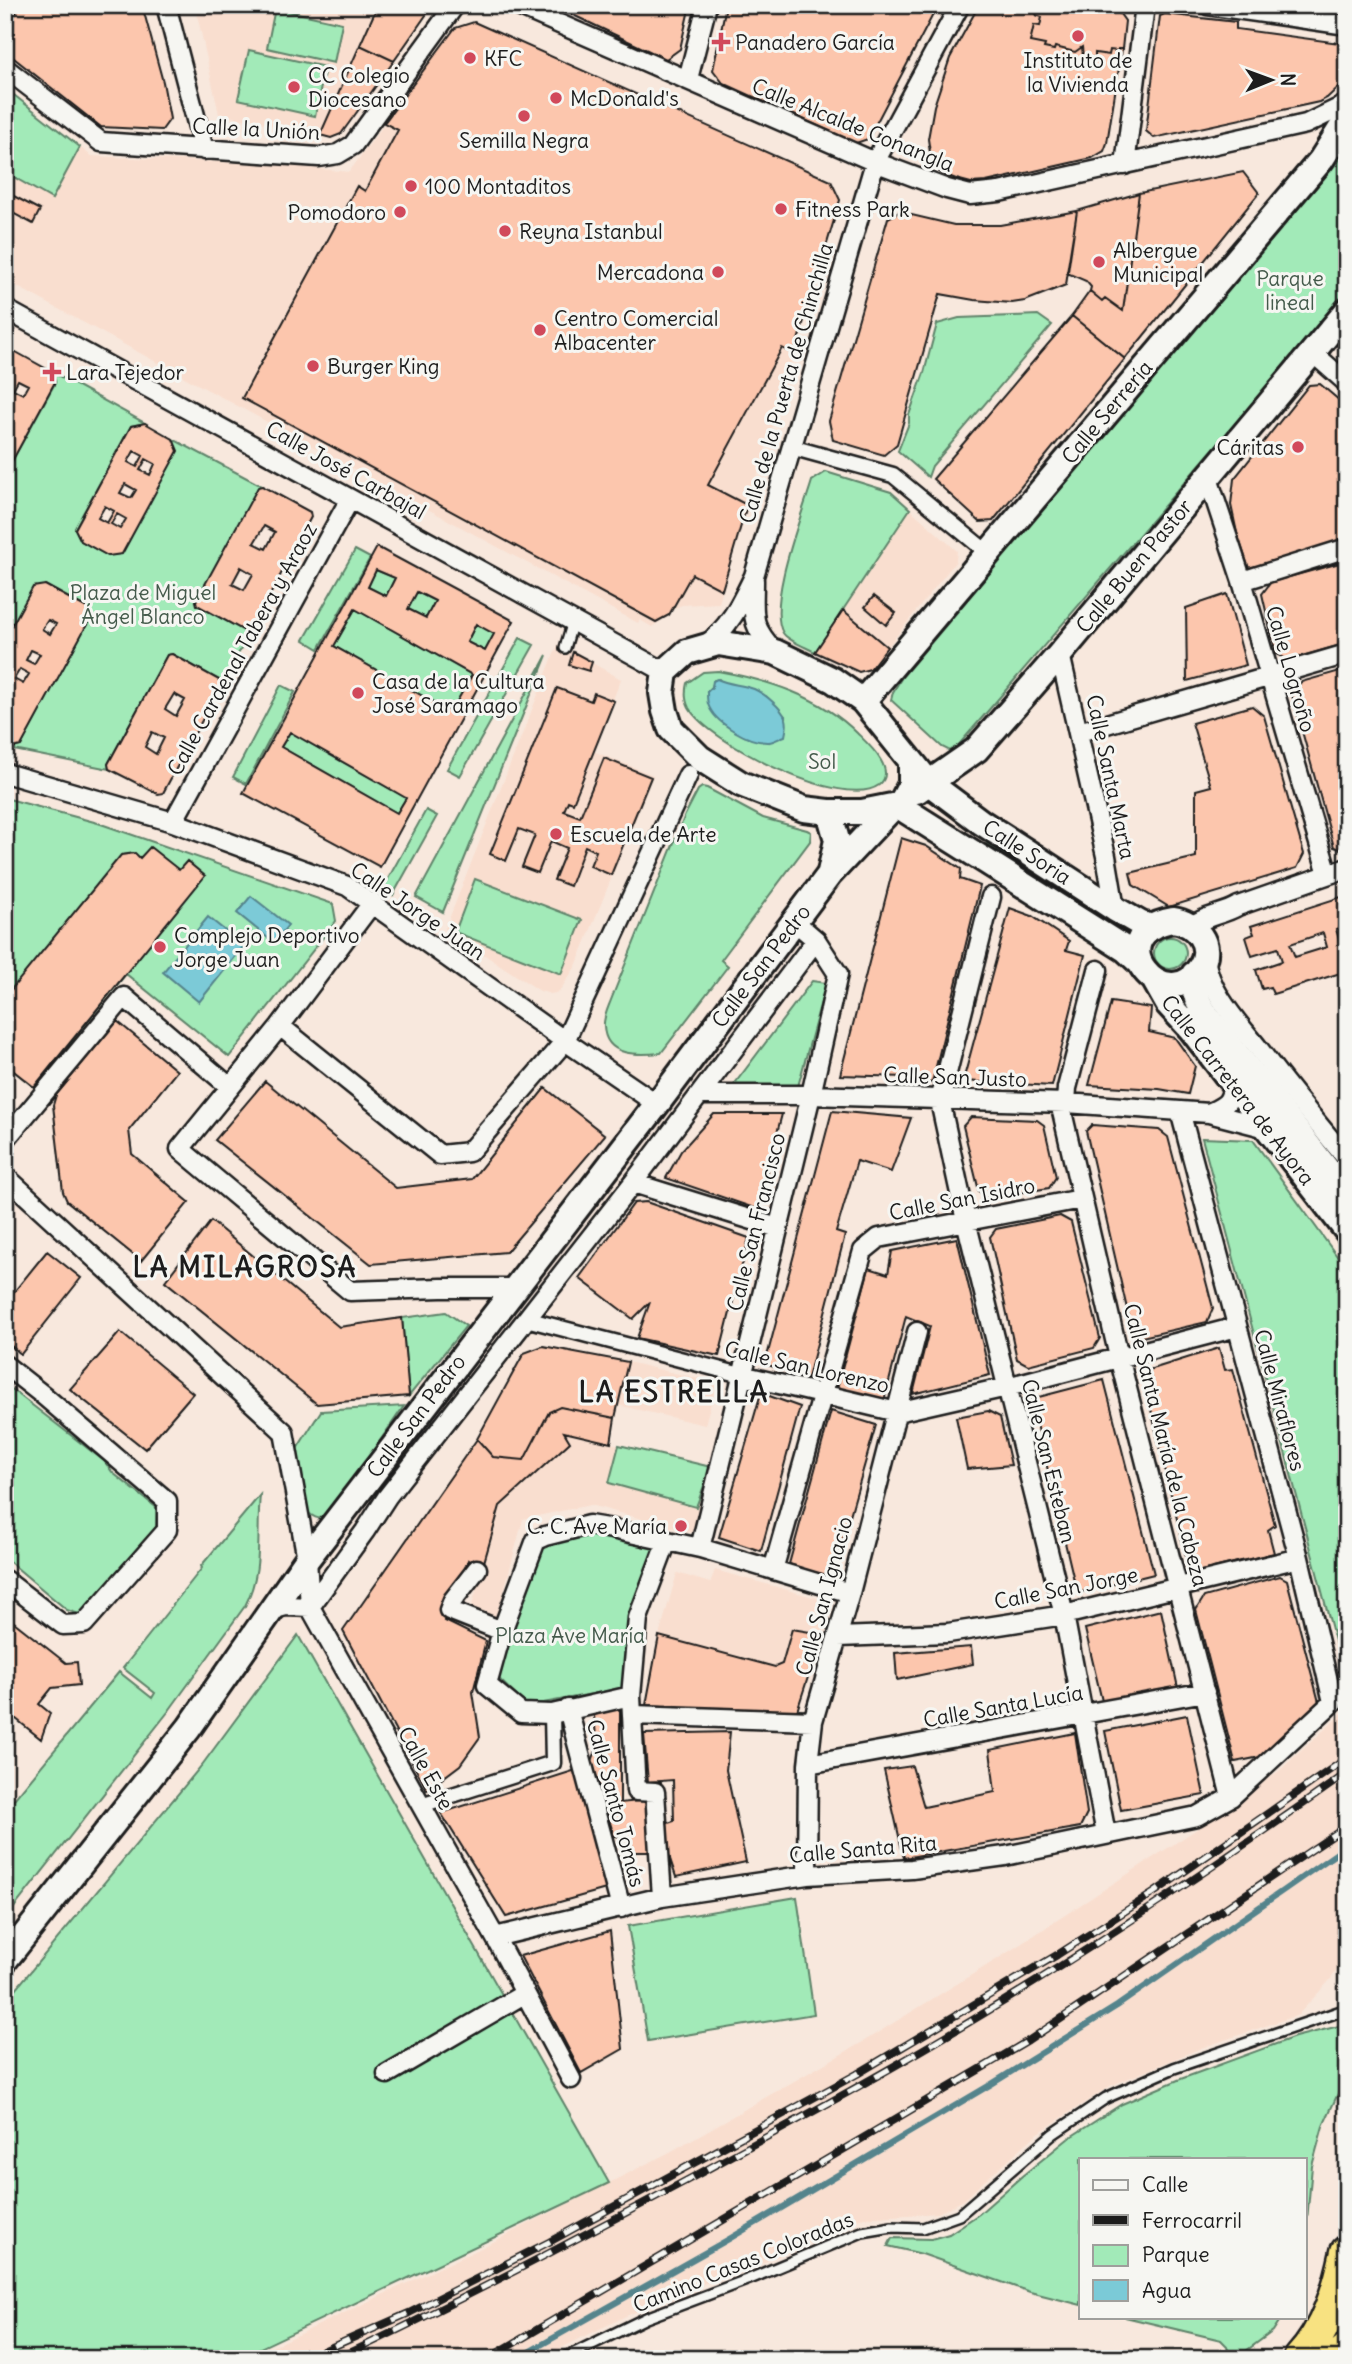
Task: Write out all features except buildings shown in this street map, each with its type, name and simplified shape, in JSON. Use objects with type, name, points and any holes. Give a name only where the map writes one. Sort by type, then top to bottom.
[{"type":"highway","points":[[1300,2359],[1325,2321],[1337,2291],[1347,2252]]},
{"type":"highway","points":[[1336,2359],[1347,2350]]},
{"type":"main road","name":"Calle Serrería","points":[[863,701],[1321,160],[1347,119]]},
{"type":"main road","name":"Calle Buen Pastor","points":[[898,804],[976,750],[1347,312]]},
{"type":"main road","name":"Calle Soria","points":[[701,648],[718,643],[775,652],[833,680],[863,701],[929,783],[981,822],[1115,909],[1141,924],[1153,927]]},
{"type":"main road","points":[[701,648],[687,652],[665,672],[662,693],[671,729],[686,744],[699,770],[804,808],[829,812],[862,812],[898,804],[911,784],[911,763]]},
{"type":"main road","name":"Calle Soria","points":[[898,804],[1125,949],[1138,961]]},
{"type":"main road","name":"Calle San Pedro","points":[[5,1961],[189,1728],[307,1559],[657,1104],[830,873],[898,804]]},
{"type":"main road","name":"Calle San Pedro","points":[[829,812],[837,839],[830,873]]},
{"type":"main road","points":[[1173,920],[1184,922],[1192,926],[1204,943],[1199,966],[1180,983],[1155,981],[1147,976],[1138,961],[1137,951],[1144,934],[1153,927],[1173,920]]},
{"type":"main road","name":"Calle Carretera de Ayora","points":[[1199,966],[1194,991],[1207,1016],[1347,1195]]},
{"type":"main road","name":"Calle Carretera de Ayora","points":[[1155,981],[1168,1004],[1191,1029],[1347,1231]]},
{"type":"street","points":[[166,5],[204,150]]},
{"type":"street","name":"Calle la Unión","points":[[5,68],[101,142],[319,157],[338,154],[353,145],[455,5]]},
{"type":"street","name":"Calle Alcalde Conangla","points":[[516,5],[875,162],[970,195],[999,192],[1307,124],[1347,104]]},
{"type":"street","points":[[688,79],[707,5]]},
{"type":"street","name":"Calle de la Puerta de Chinchilla","points":[[701,648],[718,636],[730,621],[754,576],[875,162],[960,5]]},
{"type":"street","points":[[1125,165],[1145,5]]},
{"type":"street","points":[[1208,5],[1347,25]]},
{"type":"street","name":"Calle José Carbajal","points":[[5,309],[665,672]]},
{"type":"street","points":[[1313,353],[1347,383]]},
{"type":"street","points":[[791,447],[893,475],[988,553]]},
{"type":"street","name":"Calle Logroño","points":[[1208,478],[1242,582],[1328,874]]},
{"type":"street","name":"Calle Cardenal Tabera y Araoz","points":[[173,822],[350,499]]},
{"type":"street","points":[[1242,582],[1347,548]]},
{"type":"street","name":"Calle de la Puerta de Chinchilla","points":[[754,576],[756,626],[760,636],[775,652]]},
{"type":"street","name":"Calle Santa Marta","points":[[1060,654],[1106,856],[1115,909]]},
{"type":"street","points":[[1079,733],[1347,654]]},
{"type":"street","points":[[279,1026],[440,1155],[470,1152],[565,1041],[699,770]]},
{"type":"street","name":"Calle Jorge Juan","points":[[5,773],[173,822],[347,886],[657,1104]]},
{"type":"street","points":[[1192,926],[1201,919],[1347,868]]},
{"type":"street","points":[[940,1101],[991,897]]},
{"type":"street","points":[[373,902],[279,1026],[180,1149],[350,1291],[441,1287],[514,1289]]},
{"type":"street","name":"Calle San Francisco","points":[[700,1548],[838,974],[816,940],[794,921]]},
{"type":"street","name":"Calle San Pedro","points":[[310,1607],[387,1497],[633,1183],[816,940]]},
{"type":"street","name":"Calle Carretera de Ayora","points":[[1199,966],[1206,972],[1223,1002],[1288,1088],[1347,1159]]},
{"type":"street","points":[[1063,1103],[1098,970]]},
{"type":"street","points":[[5,1140],[124,997],[230,1087]]},
{"type":"street","points":[[1209,1113],[1227,1104],[1233,1084]]},
{"type":"street","name":"Calle San Justo","points":[[700,1095],[811,1095],[1063,1103],[1209,1113],[1267,1128]]},
{"type":"street","name":"Calle San Esteban","points":[[940,1101],[966,1221],[1064,1615],[1106,1834]]},
{"type":"street","name":"Calle Santa María de la Cabeza","points":[[1063,1103],[1081,1199],[1119,1357],[1231,1797]]},
{"type":"street","name":"Calle Miraflores","points":[[1180,1111],[1299,1558],[1333,1703]]},
{"type":"street","name":"Calle Este","points":[[5,1176],[284,1432],[307,1559],[310,1607],[495,1937],[571,2079]]},
{"type":"street","points":[[633,1183],[778,1228]]},
{"type":"street","name":"Calle San Isidro","points":[[822,1395],[860,1257],[863,1251],[879,1238],[1081,1199]]},
{"type":"street","name":"Calle San Lorenzo","points":[[526,1319],[897,1412],[1007,1387],[1237,1327]]},
{"type":"street","name":"Calle San Ignacio","points":[[807,1875],[808,1764],[813,1721],[850,1593],[918,1332]]},
{"type":"street","points":[[5,1365],[167,1501],[167,1530],[84,1624],[64,1625],[5,1580]]},
{"type":"street","points":[[773,1570],[822,1395]]},
{"type":"street","points":[[631,1696],[560,1712],[521,1713],[487,1685],[502,1631],[536,1540],[545,1535],[589,1525],[700,1548],[850,1593]]},
{"type":"street","points":[[662,1897],[655,1792],[636,1791],[631,1696],[638,1618],[667,1541]]},
{"type":"street","name":"Calle San Jorge","points":[[838,1637],[948,1633],[1064,1615],[1299,1558]]},
{"type":"street","points":[[477,1569],[449,1610],[502,1631]]},
{"type":"street","points":[[271,1610],[286,1606],[310,1607]]},
{"type":"street","name":"Calle Santa Lucía","points":[[808,1764],[1205,1692]]},
{"type":"street","name":"Calle Santa Rita","points":[[495,1937],[662,1897],[807,1875],[912,1869],[1005,1856],[1197,1816],[1231,1797],[1333,1703]]},
{"type":"street","points":[[421,1805],[553,1763],[560,1712]]},
{"type":"street","name":"Calle Santo Tomás","points":[[560,1712],[621,1908]]},
{"type":"street","name":"Calle Santo Tomás","points":[[632,1715],[813,1721]]},
{"type":"street","points":[[387,2074],[524,1994]]},
{"type":"lane","points":[[565,648],[573,621]]},
{"type":"lane","name":"Camino Casas Coloradas","points":[[562,2359],[646,2318],[862,2232],[892,2227],[923,2228],[959,2215],[1053,2134],[1107,2098],[1174,2068],[1347,2009]]},
{"type":"shaded area","name":"CC Colegio Diocesano","points":[[195,5],[433,5],[341,134],[331,138],[219,114]]},
{"type":"shaded area","name":"Centro Comercial Albacenter","points":[[474,22],[831,181],[840,200],[719,603],[682,605],[672,609],[669,615],[652,627],[640,620],[638,623],[5,280],[5,172],[52,198],[80,147],[91,156],[286,165],[349,172],[455,28]]},
{"type":"shaded area","points":[[910,509],[957,551],[956,561],[870,669],[859,672],[815,652]]},
{"type":"shaded area","name":"Escuela de Arte","points":[[558,644],[621,679],[593,751],[653,775],[576,966],[559,992],[551,994],[540,991],[445,929]]},
{"type":"shaded area","points":[[628,1362],[716,1383],[705,1425],[617,1405]]},
{"type":"shaded area","name":"C. C. Ave María","points":[[564,1432],[711,1467],[693,1533],[590,1505],[523,1519],[497,1618],[470,1612],[500,1506],[569,1442]]},
{"type":"shaded area","points":[[715,1570],[831,1602],[822,1634],[792,1629],[782,1664],[775,1667],[659,1636],[677,1573],[710,1583]]},
{"type":"shaded area","points":[[1347,1709],[1347,1955],[1330,1980],[1298,2015],[1201,2048],[1110,2086],[1037,2134],[962,2201],[938,2213],[862,2218],[770,2260],[697,2286],[626,2316],[539,2359],[247,2359],[479,2249],[670,2152],[861,2043],[999,1958],[1200,1827],[1279,1771]]},
{"type":"green space","points":[[275,8],[342,23],[334,63],[267,48]]},
{"type":"green space","points":[[249,50],[325,67],[315,116],[238,99]]},
{"type":"green space","points":[[5,88],[80,147],[52,199],[5,172]]},
{"type":"green space","name":"Parque lineal","points":[[1347,151],[1347,293],[956,748],[950,751],[942,747],[891,700],[902,677]]},
{"type":"green space","points":[[1038,315],[1052,325],[932,466],[928,477],[898,451],[909,423],[909,415],[937,324],[959,318]]},
{"type":"green space","name":"Plaza de Miguel Ángel Blanco","points":[[52,372],[145,423],[131,426],[75,528],[81,541],[108,556],[177,451],[173,439],[262,486],[196,601],[251,631],[221,685],[219,680],[172,654],[167,655],[108,764],[109,769],[9,749],[21,746],[90,619],[87,608],[45,585],[5,638],[5,474],[55,383]]},
{"type":"green space","points":[[826,472],[891,492],[910,509],[815,652],[785,636],[779,620],[779,602],[788,558],[812,481]]},
{"type":"green space","points":[[355,550],[370,558],[319,649],[304,640]]},
{"type":"green space","points":[[376,570],[395,578],[386,596],[368,587]]},
{"type":"green space","points":[[417,592],[435,601],[426,618],[408,609]]},
{"type":"green space","points":[[355,609],[472,675],[451,712],[334,646]]},
{"type":"green space","points":[[476,624],[494,634],[485,651],[467,642]]},
{"type":"green space","points":[[520,638],[534,645],[460,776],[447,769]]},
{"type":"green space","points":[[547,655],[443,912],[416,897]]},
{"type":"green space","name":"Sol","points":[[718,671],[755,679],[810,699],[827,709],[857,733],[879,757],[885,772],[884,779],[879,785],[862,791],[837,789],[809,781],[749,755],[701,722],[689,708],[687,683],[703,672]],"holes":[[[719,679],[723,684],[766,696],[786,717],[769,742],[744,736],[707,692],[714,680]]]},
{"type":"green space","points":[[281,685],[295,692],[246,784],[233,777]]},
{"type":"green space","points":[[290,732],[406,798],[397,813],[281,747]]},
{"type":"green space","points":[[702,787],[763,818],[811,832],[810,841],[721,960],[728,966],[661,1053],[625,1052],[610,1044],[604,1026],[605,1016],[685,815]]},
{"type":"green space","name":"Complejo Deportivo Jorge Juan","points":[[5,798],[98,823],[333,904],[336,921],[229,1057],[126,974],[34,1087],[5,1064]]},
{"type":"green space","points":[[426,810],[437,816],[393,895],[384,886]]},
{"type":"green space","points":[[988,840],[1106,918],[1104,921],[987,844]]},
{"type":"green space","points":[[475,879],[582,920],[561,974],[455,932]]},
{"type":"green space","points":[[1170,937],[1181,942],[1186,953],[1181,964],[1170,969],[1159,964],[1154,953],[1159,942]]},
{"type":"green space","points":[[812,981],[826,983],[797,1090],[730,1090]]},
{"type":"green space","points":[[1202,1138],[1253,1140],[1347,1270],[1347,1686]]},
{"type":"green space","points":[[446,1312],[466,1326],[409,1396],[402,1318]]},
{"type":"green space","points":[[5,1384],[104,1461],[113,1473],[157,1508],[156,1529],[82,1615],[67,1610],[5,1558]]},
{"type":"green space","points":[[404,1406],[327,1517],[318,1518],[306,1511],[295,1452],[321,1411]]},
{"type":"green space","points":[[619,1445],[711,1467],[696,1507],[609,1483]]},
{"type":"green space","points":[[260,1495],[257,1565],[245,1606],[168,1712],[5,1919],[5,1810],[119,1672],[152,1698],[155,1693],[123,1668],[201,1566]]},
{"type":"green space","name":"Plaza Ave María","points":[[595,1529],[665,1542],[630,1687],[527,1706],[495,1675],[542,1540]]},
{"type":"green space","points":[[298,1635],[609,2183],[237,2359],[5,2359],[5,2002],[202,1765]]},
{"type":"green space","points":[[797,1897],[814,2014],[648,2041],[628,1926]]},
{"type":"green space","points":[[1347,2024],[1347,2074],[1323,2126],[1312,2166],[1306,2231],[1306,2158],[1079,2158],[1079,2304],[1030,2292],[922,2254],[888,2246],[892,2238],[931,2239],[949,2234],[979,2214],[1069,2138],[1122,2104],[1178,2080],[1295,2037]]},
{"type":"green space","points":[[1129,2318],[1281,2318],[1273,2331],[1235,2359],[1230,2359],[1227,2346],[1221,2340]]},
{"type":"water","points":[[717,679],[754,689],[768,698],[786,719],[785,736],[771,742],[761,741],[742,735],[725,725],[717,718],[708,702],[707,692]]},
{"type":"water","points":[[251,896],[288,925],[274,943],[237,913]]},
{"type":"water","points":[[208,917],[244,946],[199,1002],[163,972]]},
{"type":"waterway","points":[[516,2359],[729,2239],[990,2085],[1117,2006],[1347,1846]]},
{"type":"railway","points":[[305,2359],[409,2313],[549,2242],[857,2074],[1057,1955],[1155,1892],[1347,1758]]},
{"type":"railway","points":[[337,2359],[605,2224],[904,2060],[1092,1946],[1347,1773]]},
{"type":"railway","points":[[487,2359],[1028,2041],[1347,1826]]},
{"type":"place","name":"Instituto de la Vivienda","points":[[1078,36]]},
{"type":"place","name":"Panadero García","points":[[721,42]]},
{"type":"place","name":"KFC","points":[[470,58]]},
{"type":"place","name":"CC Colegio Diocesano","points":[[294,87]]},
{"type":"place","name":"McDonald's","points":[[556,98]]},
{"type":"place","name":"Semilla Negra","points":[[524,116]]},
{"type":"place","name":"100 Montaditos","points":[[411,186]]},
{"type":"place","name":"Fitness Park","points":[[781,209]]},
{"type":"place","name":"Pomodoro","points":[[400,212]]},
{"type":"place","name":"Reyna Istanbul","points":[[505,231]]},
{"type":"place","name":"Albergue Municipal","points":[[1099,262]]},
{"type":"place","name":"Mercadona","points":[[718,272]]},
{"type":"place","name":"Centro Comercial Albacenter","points":[[540,330]]},
{"type":"place","name":"Burger King","points":[[313,366]]},
{"type":"place","name":"Lara Tejedor","points":[[52,372]]},
{"type":"place","name":"Cáritas","points":[[1298,447]]},
{"type":"place","name":"Casa de la Cultura José Saramago","points":[[358,693]]},
{"type":"place","name":"Escuela de Arte","points":[[556,834]]},
{"type":"place","name":"Complejo Deportivo Jorge Juan","points":[[160,947]]},
{"type":"place","name":"C. C. Ave María","points":[[681,1526]]},
{"type":"district","name":"LA MILAGROSA","points":[[245,1267]]},
{"type":"district","name":"LA ESTRELLA","points":[[674,1392]]}]
